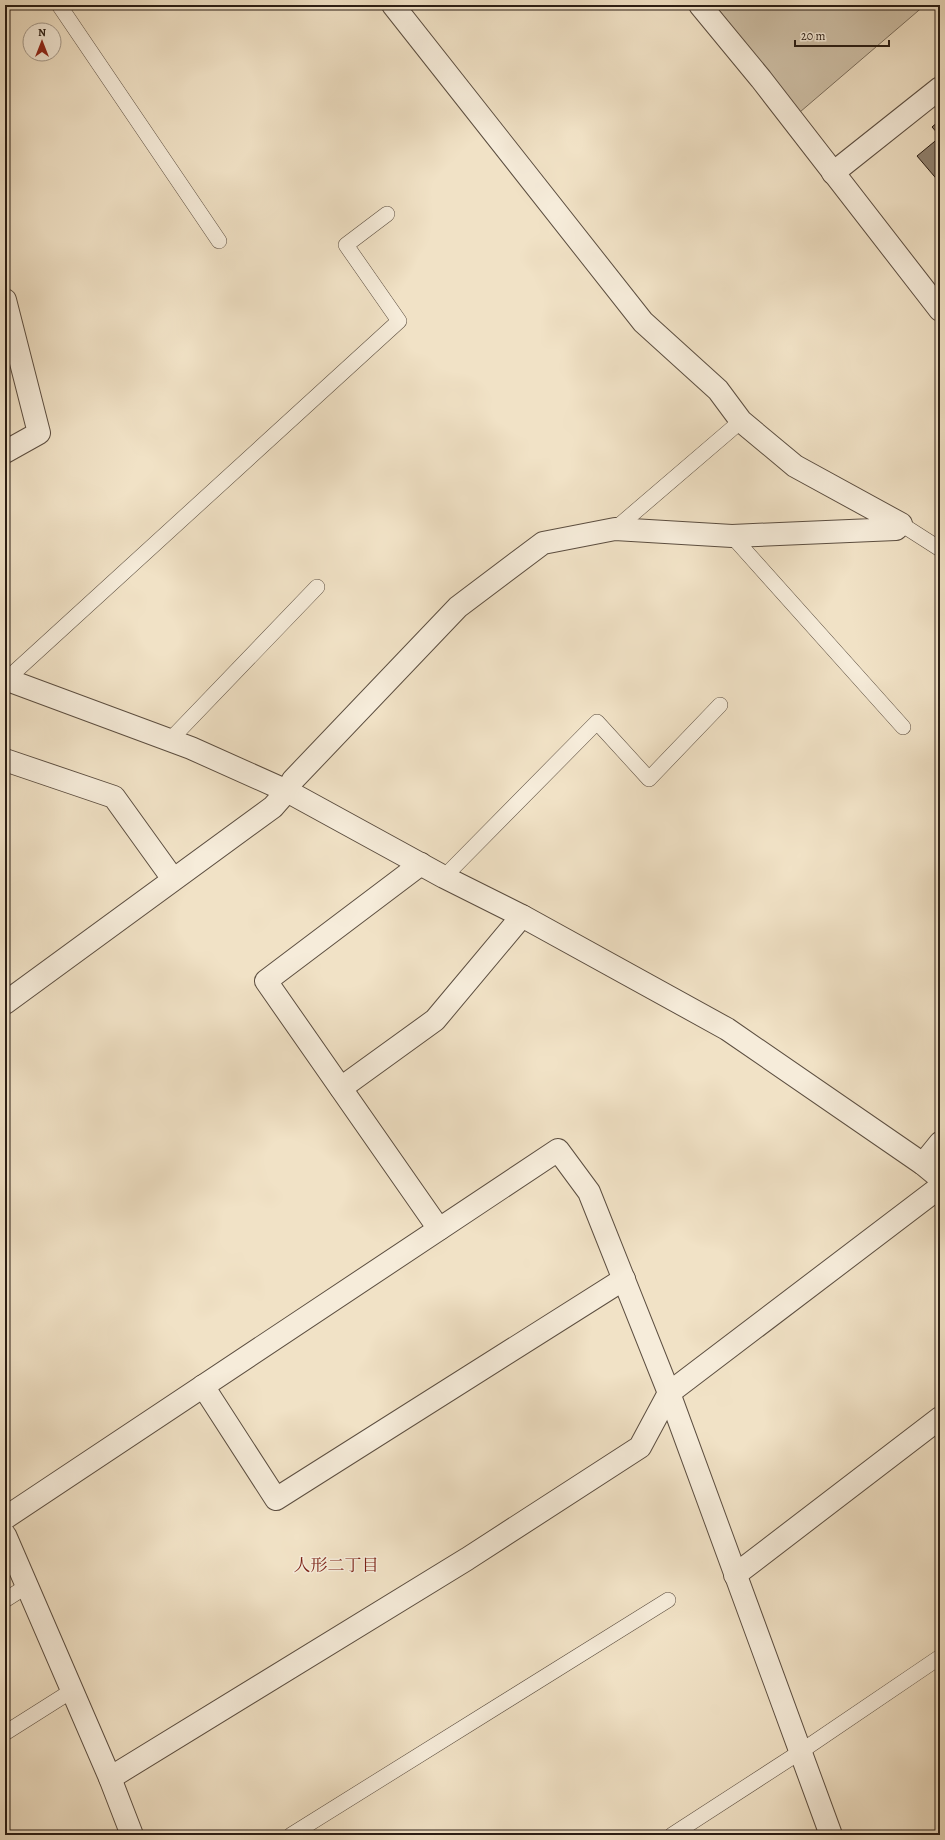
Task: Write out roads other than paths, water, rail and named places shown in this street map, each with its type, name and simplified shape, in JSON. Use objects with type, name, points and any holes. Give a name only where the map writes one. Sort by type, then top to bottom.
[{"type":"street","points":[[5,1003],[272,807],[287,791],[293,780],[458,607],[543,543],[615,529],[732,536],[896,529],[901,524],[794,466],[740,421],[718,390],[643,322],[393,5]]},
{"type":"street","points":[[700,5],[761,79],[940,310]]},
{"type":"street","points":[[833,172],[940,88]]},
{"type":"street","points":[[5,304],[39,433],[5,452]]},
{"type":"street","points":[[6,679],[170,740],[287,791],[444,877],[522,916],[727,1029],[923,1164],[940,1178]]},
{"type":"street","points":[[5,760],[114,796],[173,879]]},
{"type":"street","points":[[421,864],[266,982],[439,1229]]},
{"type":"street","points":[[341,1088],[436,1020],[522,916]]},
{"type":"street","points":[[923,1164],[940,1143]]},
{"type":"street","points":[[5,1518],[558,1150],[590,1192],[670,1393],[831,1835]]},
{"type":"street","points":[[110,1778],[460,1563],[640,1447],[670,1393],[940,1187]]},
{"type":"street","points":[[203,1386],[276,1499],[624,1279]]},
{"type":"street","points":[[735,1574],[940,1418]]},
{"type":"street","points":[[5,1534],[73,1690],[132,1835]]},
{"type":"lane","points":[[59,5],[219,241]]},
{"type":"lane","points":[[6,679],[399,321],[346,245],[387,214]]},
{"type":"lane","points":[[615,529],[740,421]]},
{"type":"lane","points":[[901,524],[940,548]]},
{"type":"lane","points":[[732,536],[903,727]]},
{"type":"lane","points":[[170,740],[317,588]]},
{"type":"lane","points":[[444,877],[597,722],[649,779],[720,705]]},
{"type":"lane","points":[[5,1600],[27,1586]]},
{"type":"lane","points":[[291,1835],[668,1600]]},
{"type":"lane","points":[[672,1835],[800,1752],[940,1657]]},
{"type":"lane","points":[[5,1733],[73,1690]]},
{"type":"district","name":"人形二丁目","points":[[336,1565]]}]
